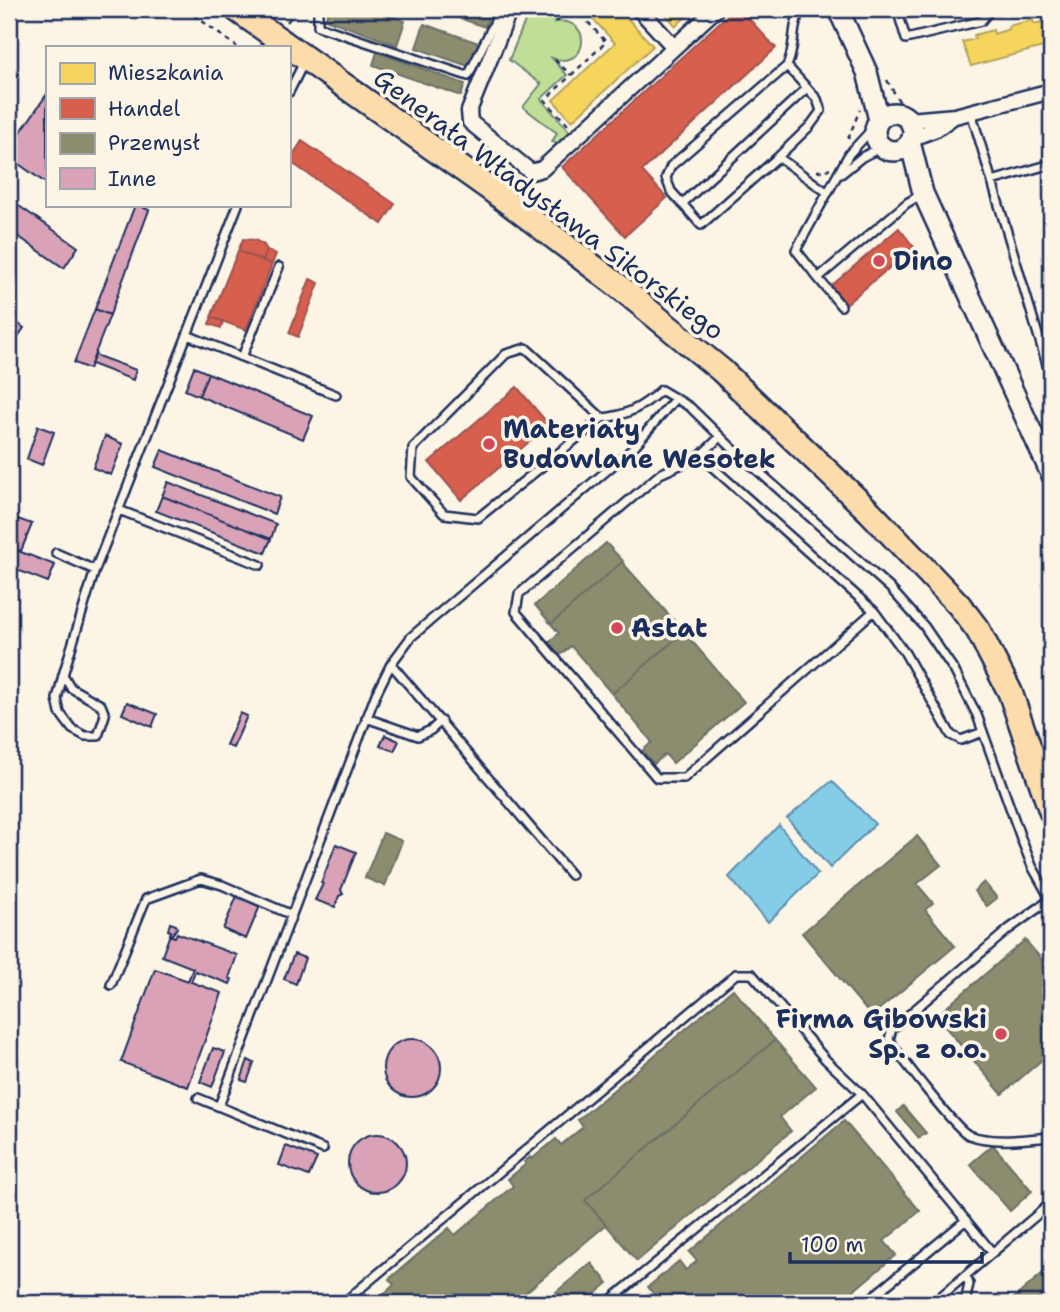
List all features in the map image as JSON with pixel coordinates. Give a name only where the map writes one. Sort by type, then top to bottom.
[{"type":"main road","name":"Generała Władysława Sikorskiego","points":[[236,9],[289,46]]},
{"type":"main road","name":"Generała Władysława Sikorskiego","points":[[290,47],[489,188],[616,284],[721,370],[870,512],[958,605],[978,630],[1010,692],[1050,806]]},
{"type":"street","points":[[510,9],[468,111],[470,122],[531,172],[542,169],[716,9]]},
{"type":"street","points":[[639,9],[674,47]]},
{"type":"street","points":[[838,9],[867,72],[907,128],[923,194],[1051,474]]},
{"type":"street","points":[[867,72],[877,123],[876,138],[923,194]]},
{"type":"street","points":[[877,123],[888,113],[907,128],[936,129],[955,116],[1051,91]]},
{"type":"street","points":[[886,149],[899,150],[907,128]]},
{"type":"lane","points":[[318,9],[318,26],[468,76],[501,9]]},
{"type":"lane","points":[[787,66],[819,104],[820,114],[778,157],[701,225],[671,191],[666,178],[671,166],[787,66],[792,57],[796,19],[801,9]]},
{"type":"lane","points":[[897,9],[906,39],[981,21],[991,9]]},
{"type":"lane","points":[[290,90],[306,58]]},
{"type":"lane","points":[[682,204],[807,88]]},
{"type":"lane","points":[[971,111],[1051,378]]},
{"type":"lane","points":[[841,306],[796,250],[849,154],[877,123]]},
{"type":"lane","points":[[837,177],[862,157],[886,149]]},
{"type":"lane","points":[[778,157],[828,193]]},
{"type":"lane","points":[[992,181],[1051,164]]},
{"type":"lane","points":[[818,278],[907,203],[923,194]]},
{"type":"lane","points":[[63,676],[71,688],[101,705],[105,715],[98,736],[85,736],[72,729],[60,713],[57,699],[63,676],[95,569],[238,206]]},
{"type":"lane","points":[[242,357],[279,267]]},
{"type":"lane","points":[[187,335],[336,395]]},
{"type":"lane","points":[[602,418],[526,348],[506,354],[413,448],[411,477],[444,514],[478,518],[602,418],[623,416],[648,402],[661,390],[690,407],[720,437],[869,568],[909,608],[940,647],[954,670],[984,732],[1032,866],[1051,900],[1009,929],[892,1029],[889,1039],[900,1058],[967,1135],[992,1139],[1051,1137]]},
{"type":"lane","points":[[219,1106],[366,718],[391,664],[411,637],[631,450],[674,400]]},
{"type":"lane","points":[[720,437],[700,456],[660,474],[519,594],[516,612],[657,778],[684,778],[874,611]]},
{"type":"lane","points":[[700,456],[874,611],[905,653],[951,735],[961,740],[984,732]]},
{"type":"lane","points":[[119,510],[260,565]]},
{"type":"lane","points":[[56,553],[95,569]]},
{"type":"lane","points":[[391,664],[571,874]]},
{"type":"lane","points":[[366,718],[418,736],[431,730],[441,720]]},
{"type":"lane","points":[[111,985],[146,899],[201,879],[222,885],[292,915]]},
{"type":"lane","points":[[343,1303],[736,974],[752,974],[826,1060],[862,1094],[992,1252]]},
{"type":"lane","points":[[607,1303],[862,1094]]},
{"type":"lane","points":[[198,1098],[323,1149]]},
{"type":"lane","points":[[933,1303],[1051,1203]]},
{"type":"lane","points":[[866,1303],[966,1220]]},
{"type":"lane","points":[[965,1303],[969,1284],[966,1275]]},
{"type":"path","points":[[186,9],[236,46]]},
{"type":"path","points":[[556,22],[574,9],[606,42],[545,100],[578,136]]},
{"type":"path","points":[[555,60],[571,75]]},
{"type":"path","points":[[845,146],[863,102]]},
{"type":"path","points":[[808,179],[815,171],[830,168]]},
{"type":"green space","points":[[530,9],[569,9],[555,22],[568,22],[581,34],[582,43],[574,57],[564,60],[552,58],[567,75],[541,99],[572,134],[559,144],[552,142],[557,133],[523,107],[541,84],[509,60]]},
{"type":"water","points":[[832,781],[875,824],[830,868],[787,818]]},
{"type":"water","points":[[779,825],[818,874],[768,922],[729,877]]},
{"type":"building: Mieszkania","points":[[584,9],[619,9],[653,46],[572,121],[553,100],[615,43]]},
{"type":"building: Mieszkania","points":[[661,9],[694,9],[676,26]]},
{"type":"building: Mieszkania","points":[[915,9],[953,9],[918,18]]},
{"type":"building: Mieszkania","points":[[1033,20],[1034,24],[1046,21],[1051,45],[971,66],[962,42],[975,39],[974,35],[993,30],[994,34],[1009,29],[1008,26]]},
{"type":"building: Handel","points":[[734,9],[740,9],[776,48],[642,171],[667,198],[625,236],[562,167]]},
{"type":"building: Handel","points":[[302,141],[395,204],[382,224],[290,159]]},
{"type":"building: Handel","name":"Dino","points":[[899,228],[914,247],[846,304],[831,286]]},
{"type":"building: Handel","points":[[243,239],[255,240],[264,245],[267,250],[263,261],[238,251]]},
{"type":"building: Handel","points":[[267,250],[276,254],[272,264],[263,261]]},
{"type":"building: Handel","points":[[238,251],[272,264],[246,330],[211,317]]},
{"type":"building: Handel","points":[[310,279],[319,283],[298,337],[289,333]]},
{"type":"building: Handel","points":[[212,317],[223,321],[221,328],[209,324]]},
{"type":"building: Handel","name":"Materiały Budowlane Wesołek","points":[[517,387],[549,425],[461,500],[429,462]]},
{"type":"building: Przemysł","points":[[329,9],[372,9],[405,21],[397,45],[325,19]]},
{"type":"building: Przemysł","points":[[433,9],[491,9],[485,27]]},
{"type":"building: Przemysł","points":[[424,24],[479,43],[471,67],[416,48]]},
{"type":"building: Przemysł","points":[[377,52],[465,84],[461,96],[373,65]]},
{"type":"building: Przemysł","points":[[606,543],[623,561],[551,624],[535,605]]},
{"type":"building: Przemysł","name":"Astat","points":[[622,562],[684,632],[612,694],[571,646],[559,656],[548,643],[559,633],[551,624]]},
{"type":"building: Przemysł","points":[[684,632],[744,702],[673,763],[665,754],[654,764],[642,751],[652,742],[612,694]]},
{"type":"building: Przemysł","points":[[383,833],[402,841],[385,886],[365,878]]},
{"type":"building: Przemysł","points":[[917,836],[941,865],[917,884],[933,903],[925,910],[955,946],[871,1016],[802,933]]},
{"type":"building: Przemysł","points":[[984,882],[997,898],[987,906],[974,891]]},
{"type":"building: Przemysł","name":"Firma Gibowski Sp. z o.o.","points":[[1025,940],[1051,970],[1051,1052],[1002,1094],[936,1016]]},
{"type":"building: Przemysł","points":[[733,989],[775,1040],[585,1200],[606,1225],[513,1303],[373,1303],[394,1285],[389,1279],[449,1228],[455,1235],[513,1186],[508,1179],[526,1164],[524,1162],[530,1157],[532,1159],[556,1139],[561,1145],[583,1127],[578,1120]]},
{"type":"building: Przemysł","points":[[775,1040],[816,1087],[780,1117],[791,1131],[637,1261],[585,1200]]},
{"type":"building: Przemysł","points":[[903,1106],[926,1133],[919,1138],[897,1112]]},
{"type":"building: Przemysł","points":[[844,1121],[920,1211],[884,1241],[896,1255],[839,1303],[646,1303],[655,1296],[648,1287],[679,1261],[686,1270],[697,1261],[689,1252]]},
{"type":"building: Przemysł","points":[[993,1145],[1032,1191],[1010,1211],[970,1164]]},
{"type":"building: Przemysł","points":[[591,1263],[608,1283],[584,1303],[566,1303],[556,1292]]},
{"type":"building: Przemysł","points":[[1051,1266],[1051,1303],[1014,1303],[1012,1300]]},
{"type":"building: Inne","points":[[46,95],[46,183],[9,157],[9,149]]},
{"type":"building: Inne","points":[[9,199],[78,247],[64,268],[9,230]]},
{"type":"building: Inne","points":[[135,206],[145,206],[144,208],[149,210],[110,315],[95,309]]},
{"type":"building: Inne","points":[[95,309],[110,315],[89,369],[74,363]]},
{"type":"building: Inne","points":[[11,318],[24,328],[17,338],[13,335],[9,342]]},
{"type":"building: Inne","points":[[95,355],[136,370],[133,380],[91,364]]},
{"type":"building: Inne","points":[[194,367],[208,373],[199,396],[185,390]]},
{"type":"building: Inne","points":[[208,373],[313,416],[303,439],[199,396]]},
{"type":"building: Inne","points":[[38,426],[54,432],[42,465],[27,459]]},
{"type":"building: Inne","points":[[105,436],[123,444],[111,475],[93,468]]},
{"type":"building: Inne","points":[[162,450],[280,497],[274,514],[155,467]]},
{"type":"building: Inne","points":[[168,482],[276,524],[271,539],[162,496]]},
{"type":"building: Inne","points":[[162,496],[271,539],[265,553],[156,511]]},
{"type":"building: Inne","points":[[12,517],[32,524],[21,551],[13,549],[9,561],[9,527]]},
{"type":"building: Inne","points":[[13,549],[55,565],[48,582],[9,567]]},
{"type":"building: Inne","points":[[127,702],[157,714],[152,727],[122,714]]},
{"type":"building: Inne","points":[[240,713],[247,716],[233,748],[226,745]]},
{"type":"building: Inne","points":[[385,735],[399,741],[394,751],[380,746]]},
{"type":"building: Inne","points":[[336,844],[356,852],[341,890],[343,894],[339,896],[335,907],[315,900]]},
{"type":"building: Inne","points":[[237,896],[260,906],[246,939],[223,929]]},
{"type":"building: Inne","points":[[170,923],[177,928],[171,936],[175,937],[177,933],[237,955],[229,978],[232,979],[230,984],[195,971],[191,982],[188,981],[193,968],[162,956],[171,931],[168,930]]},
{"type":"building: Inne","points":[[294,954],[305,958],[296,984],[284,979]]},
{"type":"building: Inne","points":[[155,969],[222,993],[188,1087],[121,1062]]},
{"type":"building: Inne","points":[[412,1039],[428,1044],[436,1052],[441,1068],[436,1084],[428,1092],[412,1097],[396,1092],[388,1084],[383,1068],[388,1052],[396,1044]]},
{"type":"building: Inne","points":[[213,1048],[225,1052],[212,1087],[200,1082]]},
{"type":"building: Inne","points":[[248,1060],[254,1063],[247,1082],[241,1080]]},
{"type":"building: Inne","points":[[377,1134],[393,1139],[401,1147],[406,1163],[401,1179],[393,1187],[377,1192],[361,1187],[353,1179],[348,1163],[353,1147],[361,1139]]},
{"type":"building: Inne","points":[[286,1146],[317,1158],[309,1176],[279,1165]]},
{"type":"place","name":"Dino","points":[[879,261]]},
{"type":"place","name":"Materiały Budowlane Wesołek","points":[[489,444]]},
{"type":"place","name":"Astat","points":[[617,628]]},
{"type":"place","name":"Firma Gibowski Sp. z o.o.","points":[[1001,1034]]}]
